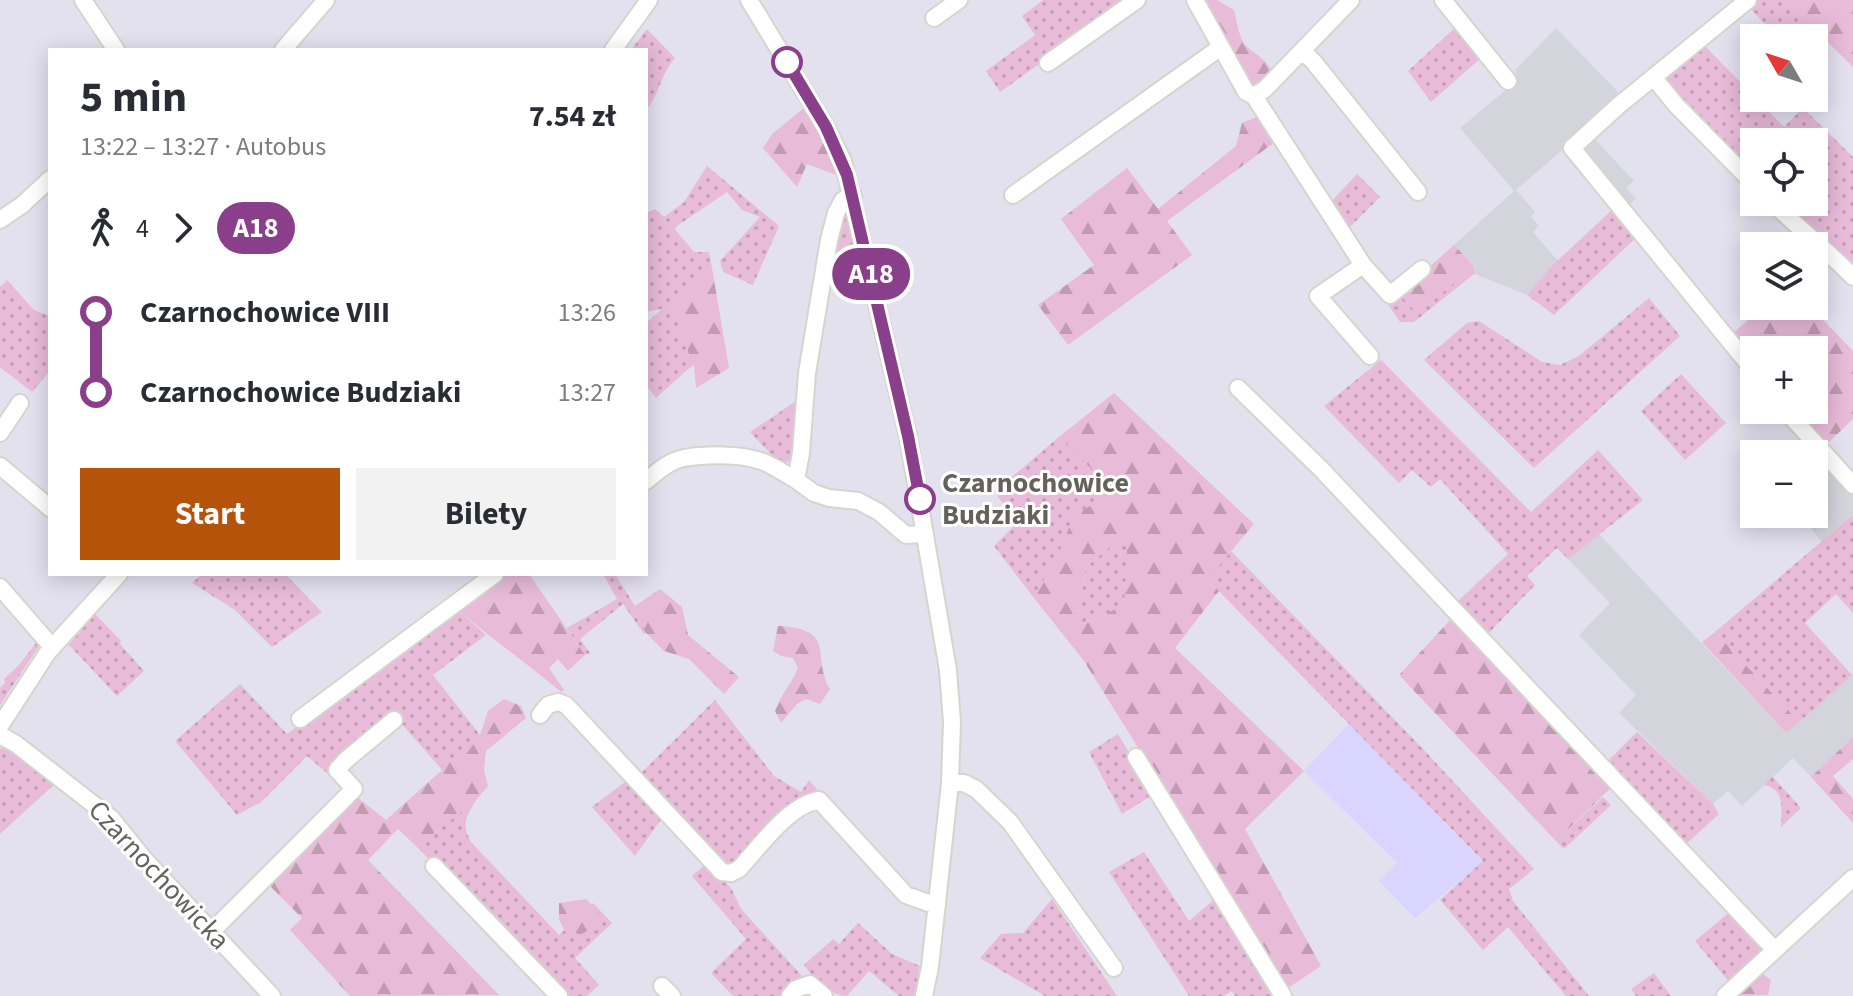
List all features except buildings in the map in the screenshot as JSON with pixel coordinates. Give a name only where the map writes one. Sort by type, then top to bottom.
[{"type":"street","points":[[83,0],[115,48]]},
{"type":"street","points":[[285,48],[326,0]]},
{"type":"street","points":[[614,48],[649,0]]},
{"type":"street","points":[[749,0],[826,127],[843,161],[908,436],[948,670],[952,722],[950,783],[924,996]]},
{"type":"street","points":[[934,18],[959,0]]},
{"type":"street","points":[[1048,63],[1137,0]]},
{"type":"street","points":[[1195,0],[1246,92],[1254,96],[1363,265],[1390,295],[1422,269]]},
{"type":"street","points":[[1254,96],[1265,89],[1351,0]]},
{"type":"street","points":[[1443,0],[1508,81]]},
{"type":"street","points":[[1740,354],[1572,148],[1618,106],[1748,0]]},
{"type":"street","points":[[1013,195],[1221,47]]},
{"type":"street","points":[[1302,51],[1418,192]]},
{"type":"street","points":[[1654,78],[1676,105],[1740,170]]},
{"type":"street","points":[[0,220],[48,181]]},
{"type":"street","points":[[796,480],[807,373],[829,240],[843,200],[853,196]]},
{"type":"street","points":[[1786,216],[1853,277]]},
{"type":"street","points":[[1363,265],[1318,296],[1370,356]]},
{"type":"street","points":[[1238,388],[1321,469],[1775,950]]},
{"type":"street","points":[[0,433],[20,403]]},
{"type":"street","points":[[1798,424],[1853,485]]},
{"type":"street","points":[[648,479],[665,466],[683,458],[738,457],[761,461],[814,493],[858,501],[879,512],[906,535],[925,534]]},
{"type":"street","points":[[0,466],[48,506]]},
{"type":"street","points":[[0,726],[52,647],[117,576]]},
{"type":"street","points":[[300,719],[492,576]]},
{"type":"street","points":[[0,587],[52,647]]},
{"type":"street","points":[[540,715],[548,705],[558,702],[566,705],[722,872],[731,873],[739,869],[793,811],[807,802],[819,800],[906,895],[937,906]]},
{"type":"street","points":[[212,931],[354,789],[337,770],[394,720]]},
{"type":"street","name":"Czarnochowicka","points":[[0,735],[111,818],[144,859],[272,996]]},
{"type":"street","points":[[1136,757],[1283,996]]},
{"type":"street","points":[[950,783],[964,783],[976,789],[1010,822],[1114,968]]},
{"type":"street","points":[[434,866],[559,996]]},
{"type":"street","points":[[1725,996],[1851,884]]},
{"type":"street","points":[[790,996],[796,989],[810,984],[824,996]]},
{"type":"shaded area","points":[[1556,28],[1619,93],[1560,152],[1516,190],[1535,212],[1531,217],[1539,226],[1533,232],[1558,261],[1527,295],[1474,274],[1474,265],[1454,245],[1514,191],[1460,128],[1518,80],[1515,70]]},
{"type":"shaded area","points":[[1592,136],[1634,181],[1626,188],[1636,199],[1627,207],[1579,147]]},
{"type":"shaded area","points":[[1828,467],[1853,493],[1853,515],[1822,542],[1810,528],[1828,528]]},
{"type":"shaded area","points":[[1599,534],[1786,733],[1853,673],[1853,737],[1811,777],[1793,758],[1742,806],[1728,791],[1713,804],[1619,713],[1636,695],[1579,635],[1610,603],[1568,559]]},
{"type":"shaded area","points":[[1349,724],[1483,862],[1415,918],[1379,881],[1397,863],[1304,771]]},
{"type":"green space","points":[[1043,0],[1129,0],[1000,92],[986,71],[1035,35],[1022,16]]},
{"type":"green space","points":[[1197,0],[1217,0],[1234,10],[1244,43],[1272,71],[1257,87],[1248,86]]},
{"type":"green space","points":[[1756,0],[1785,0],[1810,24],[1765,24],[1748,6]]},
{"type":"green space","points":[[1785,0],[1853,0],[1853,67],[1828,42],[1828,24],[1809,24]]},
{"type":"green space","points":[[1457,26],[1482,57],[1431,102],[1408,71]]},
{"type":"green space","points":[[647,29],[675,58],[648,107],[648,48],[633,48]]},
{"type":"green space","points":[[1703,44],[1740,82],[1740,112],[1769,112],[1784,127],[1799,112],[1807,112],[1823,128],[1740,128],[1740,162],[1665,84],[1668,72]]},
{"type":"green space","points":[[805,107],[815,119],[839,176],[807,164],[797,187],[763,148],[772,134]]},
{"type":"green space","points":[[1259,116],[1275,142],[1167,221],[1192,255],[1068,345],[1038,305],[1094,265],[1061,219],[1127,168],[1158,209],[1236,146],[1242,123]]},
{"type":"green space","points":[[1828,133],[1853,157],[1853,269],[1828,246],[1828,232],[1812,232],[1794,216],[1828,216]]},
{"type":"green space","points":[[707,166],[779,226],[753,285],[723,272],[720,261],[760,217],[742,210],[727,192],[674,228],[694,252],[709,252],[712,268],[673,301],[689,356],[686,371],[656,398],[648,388],[648,321],[662,309],[648,312],[648,212],[655,209],[664,217],[684,202]]},
{"type":"green space","points":[[1357,174],[1380,197],[1347,230],[1329,204]]},
{"type":"green space","points":[[1616,206],[1639,235],[1554,315],[1527,295],[1554,264]]},
{"type":"green space","points":[[849,209],[859,265],[829,272],[843,210]]},
{"type":"green space","points":[[1454,245],[1474,266],[1418,314],[1399,294]]},
{"type":"green space","points":[[1474,266],[1474,274],[1414,322],[1400,322],[1385,300],[1399,294],[1418,313]]},
{"type":"green space","points":[[712,268],[729,368],[696,388],[694,365],[686,371],[689,355],[672,301]]},
{"type":"green space","points":[[7,280],[34,310],[48,315],[48,373],[32,392],[0,367],[0,287]]},
{"type":"green space","points":[[1649,298],[1680,336],[1534,468],[1424,360],[1467,323],[1479,321],[1542,362],[1560,365],[1579,356]]},
{"type":"green space","points":[[1748,320],[1823,320],[1853,351],[1853,419],[1828,443],[1828,440],[1820,440],[1805,424],[1828,424],[1828,336],[1740,336],[1740,342],[1733,333]]},
{"type":"green space","points":[[1381,360],[1531,512],[1598,450],[1643,500],[1568,559],[1557,548],[1527,576],[1535,585],[1486,636],[1456,603],[1508,554],[1440,479],[1431,487],[1412,470],[1399,483],[1324,406]]},
{"type":"green space","points":[[1681,374],[1726,423],[1685,460],[1641,411]]},
{"type":"green space","points":[[1114,393],[1254,524],[1208,579],[1219,591],[1175,648],[1304,771],[1245,829],[1321,966],[1288,988],[1084,661],[1034,598],[1061,548],[1074,514],[1116,493],[1059,437]],"holes":[[[1128,532],[1124,604],[1098,619],[1076,625],[1086,567]]]},
{"type":"green space","points":[[799,399],[797,454],[788,462],[779,463],[750,432]]},
{"type":"green space","points":[[1059,437],[1117,493],[1074,514],[1061,548],[1034,598],[994,546],[1018,522],[994,492]]},
{"type":"green space","points":[[1853,515],[1853,613],[1836,594],[1805,623],[1852,675],[1799,722],[1715,632]]},
{"type":"green space","points":[[1129,531],[1125,604],[1098,619],[1076,625],[1086,567]]},
{"type":"green space","points":[[1231,551],[1424,750],[1534,869],[1509,889],[1513,901],[1589,996],[1566,996],[1508,927],[1483,950],[1440,900],[1483,861],[1207,579]]},
{"type":"green space","points":[[200,576],[287,576],[322,612],[272,647],[235,610],[192,583]]},
{"type":"green space","points":[[498,576],[530,576],[585,655],[568,671],[558,659],[549,668],[564,690],[561,692],[456,608]]},
{"type":"green space","points":[[604,576],[616,576],[635,606],[632,608],[646,633],[623,604],[580,639],[590,653],[585,655],[567,628],[617,599]]},
{"type":"green space","points":[[660,589],[682,607],[688,635],[739,677],[724,694],[689,659],[664,651],[646,633],[632,608]]},
{"type":"green space","points":[[456,608],[486,635],[433,675],[480,735],[467,753],[437,764],[392,713],[328,774],[307,756],[261,802],[237,815],[175,741],[240,684],[287,734]]},
{"type":"green space","points":[[95,614],[144,671],[117,696],[69,645]]},
{"type":"green space","points":[[1453,617],[1615,784],[1556,841],[1399,675]]},
{"type":"green space","points":[[778,626],[809,632],[816,639],[830,689],[820,704],[806,699],[797,704],[781,723],[775,711],[798,668],[793,658],[773,651]]},
{"type":"green space","points":[[1715,632],[1799,722],[1786,733],[1702,642]]},
{"type":"green space","points":[[39,639],[41,643],[0,705],[0,688],[5,683],[4,679]]},
{"type":"green space","points":[[504,699],[521,706],[526,718],[486,751],[484,770],[488,786],[476,800],[417,847],[398,829],[368,860],[499,995],[350,996],[290,930],[302,918],[267,883],[357,797],[386,820],[442,770],[437,764],[467,753],[480,735],[488,711]]},
{"type":"green space","points":[[715,700],[774,776],[801,792],[809,780],[821,794],[807,796],[783,811],[733,864],[721,863],[637,777]]},
{"type":"green space","points":[[1637,732],[1713,804],[1719,814],[1685,845],[1607,762]]},
{"type":"green space","points":[[1118,734],[1154,794],[1122,814],[1089,752]]},
{"type":"green space","points":[[1853,737],[1853,759],[1833,776],[1853,799],[1853,823],[1811,777]]},
{"type":"green space","points":[[0,748],[11,748],[57,782],[0,834]]},
{"type":"green space","points":[[1772,776],[1801,808],[1781,827],[1779,796],[1771,787],[1764,785]]},
{"type":"green space","points":[[629,779],[659,811],[660,821],[635,856],[592,807]]},
{"type":"green space","points":[[1603,797],[1611,805],[1564,849],[1556,841]]},
{"type":"green space","points":[[476,800],[466,821],[471,842],[559,935],[593,903],[612,923],[575,958],[599,985],[587,996],[564,996],[417,847]]},
{"type":"green space","points":[[1144,852],[1189,921],[1217,897],[1276,991],[1270,996],[1235,996],[1232,991],[1223,996],[1189,996],[1109,872]]},
{"type":"green space","points":[[707,863],[731,888],[741,909],[803,977],[786,996],[733,996],[711,973],[746,939],[692,876]]},
{"type":"green space","points":[[586,899],[598,911],[599,925],[581,934],[565,932],[559,919],[559,903]]},
{"type":"green space","points":[[1052,899],[1117,996],[1045,996],[980,958],[1001,934],[1023,933]]},
{"type":"green space","points":[[1732,910],[1763,945],[1762,953],[1730,983],[1695,941]]},
{"type":"green space","points":[[858,923],[892,954],[920,966],[914,996],[899,996],[869,971],[847,996],[841,995],[823,985],[804,965],[833,939],[839,944]]},
{"type":"green space","points":[[1760,972],[1771,980],[1768,995],[1734,996]]},
{"type":"green space","points":[[1654,973],[1671,996],[1636,996],[1631,989]]},
{"type":"bus line","name":"A18","points":[[787,62],[826,127],[847,175],[920,499]]},
{"type":"place","name":"Czarnochowice Budziaki","points":[[920,499]]}]
